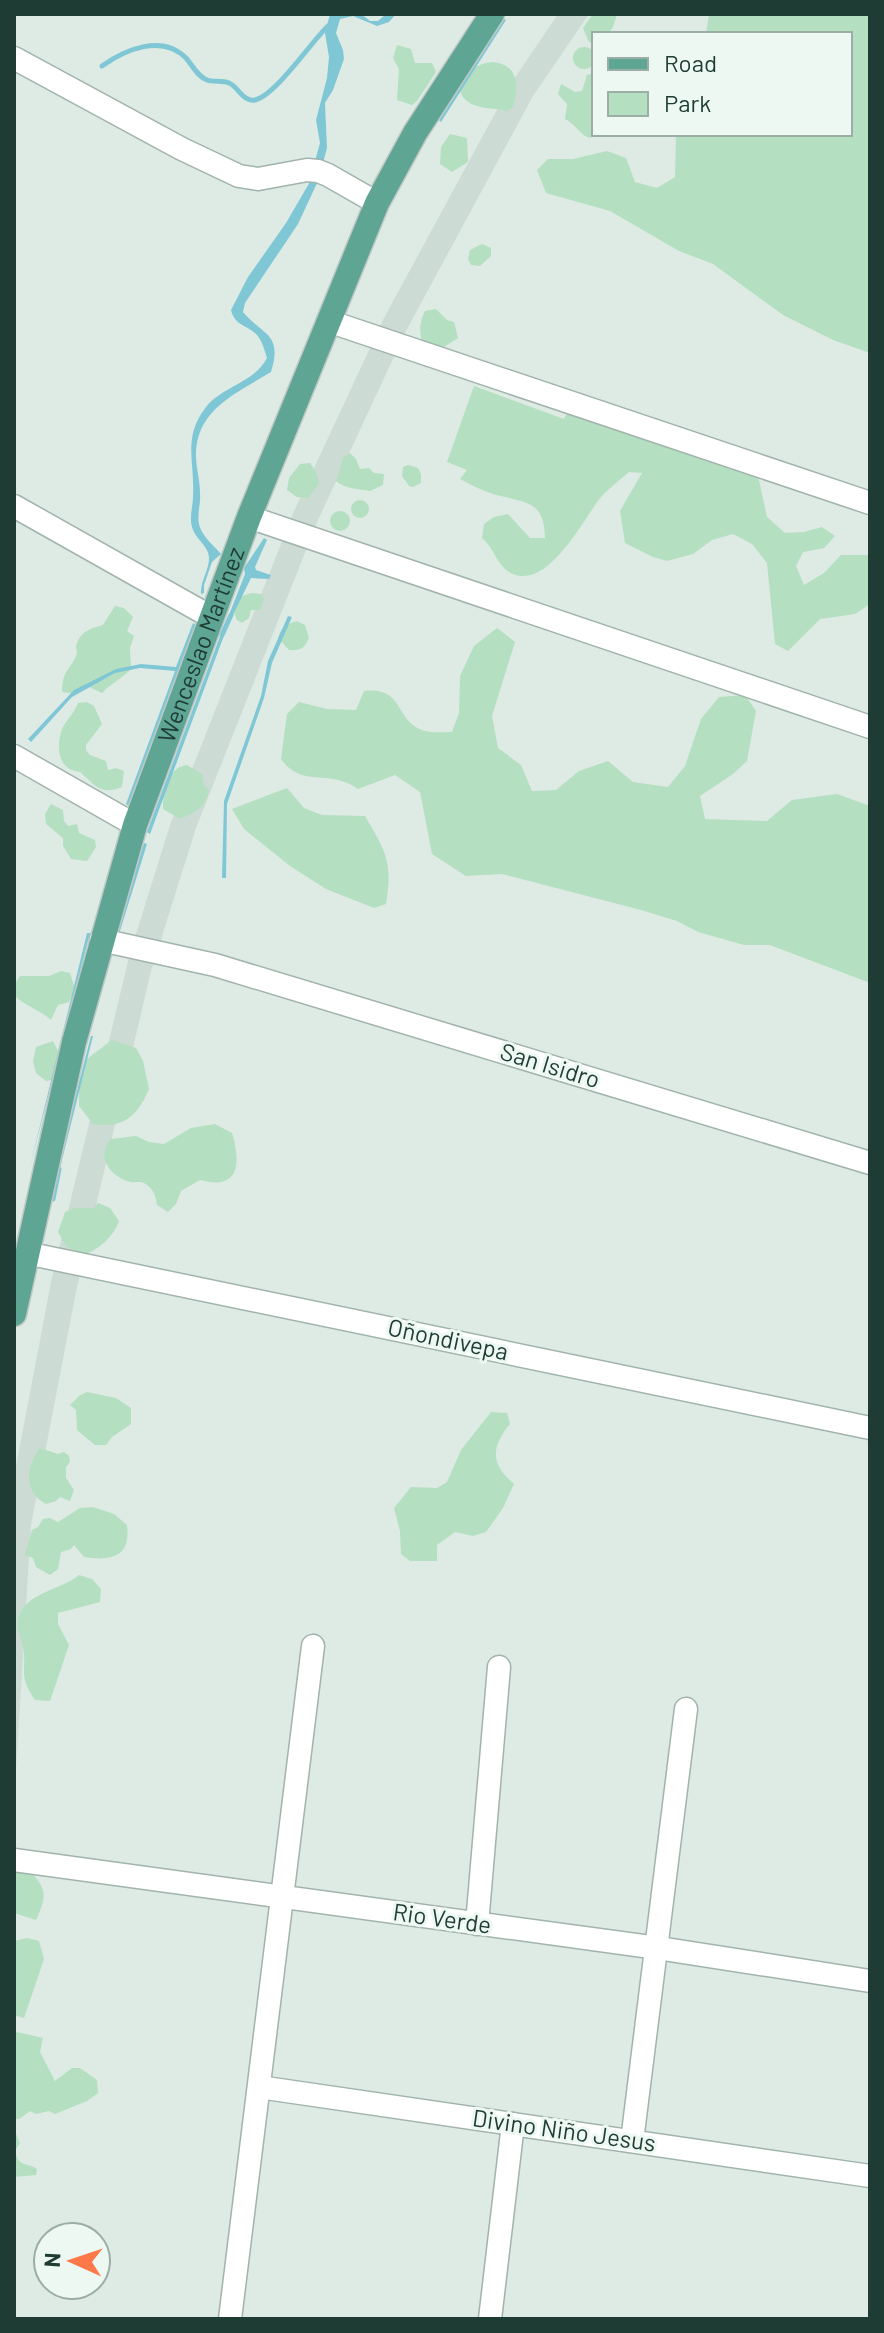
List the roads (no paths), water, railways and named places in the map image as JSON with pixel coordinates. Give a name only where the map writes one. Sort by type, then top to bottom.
[{"type":"main road","name":"Wenceslao Martínez","points":[[14,1314],[71,1056],[101,940],[135,825],[211,617],[377,203],[415,133],[492,14]]},
{"type":"street","points":[[14,58],[182,149],[239,176],[258,179],[307,170],[318,171],[377,203]]},
{"type":"street","points":[[328,321],[870,503]]},
{"type":"street","points":[[14,506],[211,617]]},
{"type":"street","points":[[249,517],[870,727]]},
{"type":"street","points":[[14,756],[135,825]]},
{"type":"street","name":"San Isidro","points":[[101,940],[146,948],[230,970],[870,1163]]},
{"type":"street","name":"Oñondivepa","points":[[26,1253],[870,1428]]},
{"type":"street","points":[[230,2319],[313,1646]]},
{"type":"street","points":[[477,1924],[499,1667]]},
{"type":"street","points":[[632,2141],[686,1709]]},
{"type":"street","name":"Rio Verde","points":[[14,1860],[658,1948],[870,1981]]},
{"type":"street","name":"Divino Niño Jesus","points":[[259,2087],[870,2176]]},
{"type":"street","points":[[490,2319],[513,2124]]},
{"type":"water","points":[[330,14],[361,14],[370,21],[378,21],[386,14],[396,14],[389,22],[377,26],[353,16],[340,19],[336,33],[344,59],[325,103],[327,148],[323,163],[315,161],[320,143],[316,120],[327,78],[329,57],[325,33]]},
{"type":"water","points":[[506,20],[441,122],[439,120]]},
{"type":"water","points":[[311,180],[318,181],[298,224],[245,303],[243,312],[273,342],[271,372],[221,404],[203,426],[198,439],[199,524],[221,554],[212,562],[204,593],[201,594],[209,558],[191,523],[194,429],[213,400],[254,373],[267,358],[257,335],[237,321],[231,310],[248,277],[286,223]]},
{"type":"water","points":[[264,538],[267,540],[255,567],[271,575],[269,579],[251,578],[230,621],[227,620],[245,574],[244,568]]},
{"type":"water","points":[[288,616],[292,617],[272,663],[264,698],[227,804],[226,878],[222,878],[224,801],[261,696],[268,661]]},
{"type":"water","points":[[193,623],[196,625],[129,806],[126,804],[175,671],[140,668],[115,673],[72,697],[31,742],[28,739],[74,690],[116,669],[141,664],[176,667]]},
{"type":"water","points":[[222,631],[225,633],[150,834],[147,832]]},
{"type":"water","points":[[144,843],[147,844],[119,934],[116,933]]},
{"type":"water","points":[[87,933],[90,933],[29,1171]]},
{"type":"water","points":[[91,1036],[58,1176],[55,1176]]},
{"type":"waterway","points":[[102,66],[133,50],[166,47],[186,58],[204,78],[228,83],[245,97],[255,100],[282,79],[328,26]]},
{"type":"waterway","points":[[222,635],[231,615]]},
{"type":"waterway","points":[[53,1199],[59,1169]]}]
